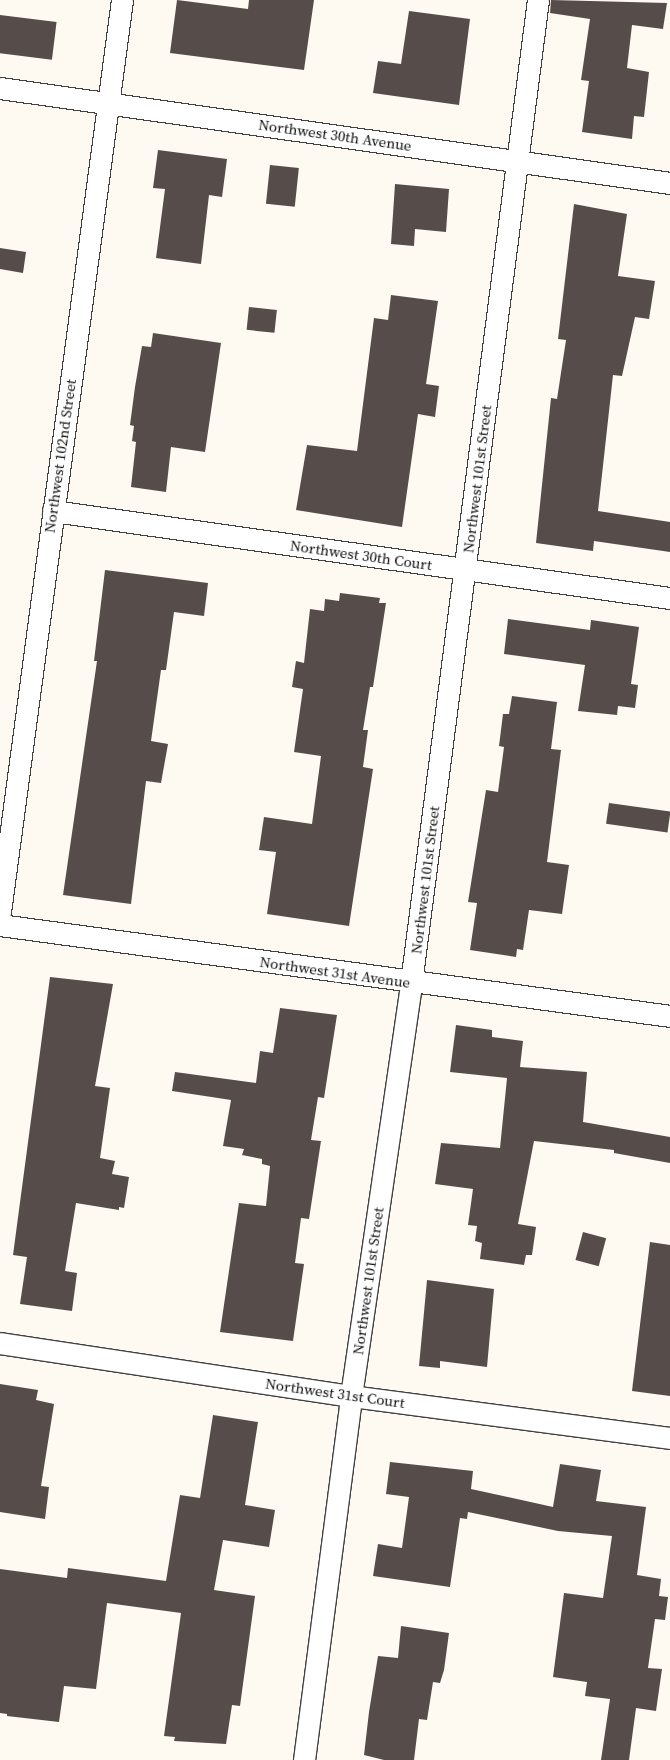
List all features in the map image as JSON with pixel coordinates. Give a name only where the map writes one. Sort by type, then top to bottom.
[{"type":"street","name":"Northwest 102nd Street","points":[[0,912],[52,511],[122,0]]},
{"type":"street","name":"Northwest 101st Street","points":[[304,1760],[351,1396],[411,983],[519,160],[538,0]]},
{"type":"street","name":"Northwest 30th Avenue","points":[[0,88],[519,160],[670,183]]},
{"type":"street","name":"Northwest 30th Court","points":[[52,511],[670,598]]},
{"type":"street","name":"Northwest 31st Avenue","points":[[0,925],[411,983],[670,1016]]},
{"type":"street","name":"Northwest 31st Court","points":[[0,1343],[351,1396],[670,1438]]},
{"type":"building","points":[[177,0],[248,9],[249,0],[314,0],[304,70],[170,53]]},
{"type":"building","points":[[551,0],[667,3],[663,29],[632,25],[627,68],[649,72],[644,117],[634,116],[632,139],[582,132],[589,81],[581,80],[590,19],[550,13]]},
{"type":"building","points":[[409,11],[470,19],[459,105],[373,93],[378,61],[401,64]]},
{"type":"building","points":[[0,15],[57,22],[52,60],[0,53]]},
{"type":"building","points":[[158,150],[227,159],[222,197],[209,195],[201,264],[156,258],[165,189],[153,188]]},
{"type":"building","points":[[270,165],[299,168],[295,207],[266,204]]},
{"type":"building","points":[[395,184],[449,189],[446,232],[415,229],[414,246],[391,244]]},
{"type":"building","points":[[574,204],[627,214],[618,276],[655,281],[649,319],[635,317],[622,376],[613,375],[598,511],[670,522],[670,552],[594,541],[593,551],[536,543],[551,398],[557,399],[566,340],[558,339]]},
{"type":"building","points":[[0,248],[26,252],[23,273],[0,269]]},
{"type":"building","points":[[391,295],[438,301],[426,384],[439,386],[435,417],[418,414],[402,527],[296,510],[307,445],[357,451],[374,318],[388,320]]},
{"type":"building","points":[[249,307],[277,310],[274,333],[247,330]]},
{"type":"building","points":[[153,333],[221,343],[205,452],[171,447],[166,492],[131,487],[136,442],[132,441],[134,426],[130,425],[135,387],[142,346],[151,347]]},
{"type":"building","points":[[105,570],[208,583],[204,616],[174,612],[166,670],[161,670],[151,741],[168,744],[161,783],[146,781],[131,904],[63,895],[97,661],[94,661]]},
{"type":"building","points":[[340,593],[380,598],[379,603],[386,603],[373,687],[370,687],[363,730],[368,730],[363,767],[373,769],[349,926],[267,914],[276,852],[259,850],[264,817],[312,824],[321,756],[294,752],[303,689],[292,687],[296,661],[304,663],[310,609],[324,611],[325,599],[339,601]]},
{"type":"building","points":[[508,619],[590,630],[591,620],[639,627],[631,684],[638,685],[635,708],[618,706],[617,715],[578,711],[585,665],[504,654]]},
{"type":"building","points":[[512,696],[557,702],[551,749],[561,750],[547,862],[569,865],[562,914],[529,910],[523,950],[517,949],[516,957],[470,950],[477,903],[468,902],[486,790],[498,792],[504,747],[499,746],[503,714],[509,714]]},
{"type":"building","points":[[609,803],[670,812],[667,832],[606,824]]},
{"type":"building","points":[[50,977],[113,984],[95,1086],[110,1088],[100,1158],[115,1161],[112,1174],[129,1177],[124,1208],[119,1207],[119,1210],[76,1203],[65,1271],[77,1273],[72,1311],[20,1304],[27,1257],[13,1255]]},
{"type":"building","points":[[280,1008],[337,1015],[324,1098],[318,1097],[311,1140],[321,1141],[309,1219],[301,1218],[295,1263],[304,1264],[293,1341],[220,1332],[239,1203],[266,1206],[270,1166],[262,1164],[262,1159],[242,1155],[244,1149],[223,1146],[231,1100],[172,1091],[175,1072],[256,1083],[260,1051],[273,1053]]},
{"type":"building","points":[[456,1025],[492,1030],[492,1037],[523,1041],[520,1067],[587,1072],[583,1122],[670,1137],[670,1163],[614,1153],[614,1150],[534,1141],[518,1224],[536,1227],[532,1255],[526,1255],[524,1265],[480,1259],[482,1243],[475,1241],[477,1226],[468,1225],[473,1189],[435,1184],[441,1143],[500,1148],[507,1078],[450,1072]]},
{"type":"building","points":[[583,1232],[606,1238],[599,1266],[575,1260]]},
{"type":"building","points":[[650,1242],[670,1245],[670,1396],[632,1391]]},
{"type":"building","points":[[427,1280],[494,1289],[487,1367],[440,1361],[440,1368],[419,1366]]},
{"type":"building","points":[[0,1384],[38,1390],[36,1400],[54,1404],[41,1486],[49,1487],[45,1519],[0,1512]]},
{"type":"building","points":[[213,1415],[258,1422],[245,1505],[275,1510],[269,1547],[223,1540],[214,1590],[255,1596],[240,1706],[232,1705],[226,1744],[174,1741],[175,1737],[164,1736],[181,1613],[107,1603],[96,1689],[64,1686],[59,1722],[7,1716],[7,1714],[0,1713],[0,1569],[67,1578],[68,1568],[166,1581],[180,1495],[200,1498]]},
{"type":"building","points":[[390,1462],[473,1471],[471,1489],[553,1507],[560,1464],[601,1470],[596,1501],[646,1507],[637,1575],[661,1579],[659,1596],[668,1597],[665,1620],[655,1619],[648,1668],[662,1669],[656,1711],[636,1708],[629,1760],[601,1760],[610,1699],[585,1696],[587,1682],[553,1677],[564,1593],[603,1598],[612,1536],[558,1531],[468,1512],[467,1519],[460,1518],[450,1587],[373,1576],[378,1544],[402,1548],[409,1497],[386,1494]]},
{"type":"building","points":[[401,1626],[449,1633],[444,1670],[440,1683],[433,1682],[427,1720],[419,1719],[414,1760],[384,1760],[364,1755],[369,1712],[378,1656],[398,1658]]}]
